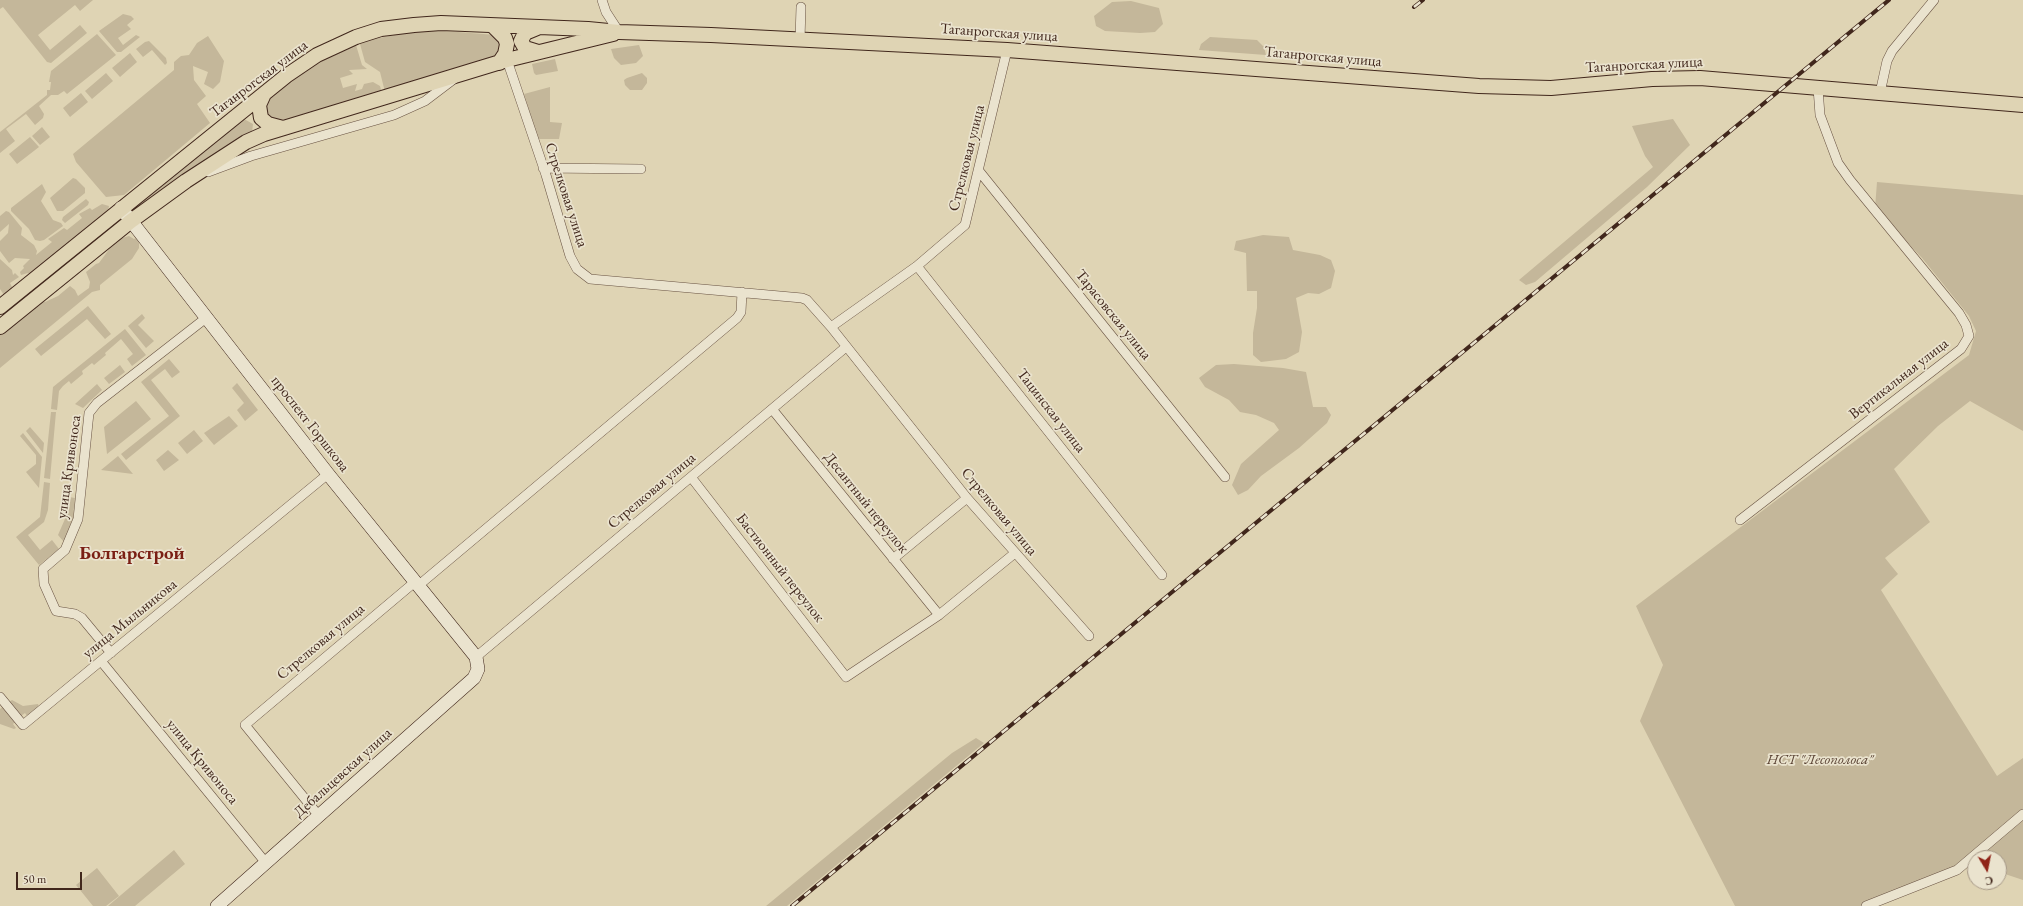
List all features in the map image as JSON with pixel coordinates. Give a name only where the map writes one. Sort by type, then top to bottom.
[{"type":"main road","name":"Таганрогская улица","points":[[0,307],[264,94],[317,55],[356,37],[381,29],[441,23],[1007,50],[1479,86],[1551,88],[1652,79],[1700,78],[1741,80],[2023,105]]},
{"type":"main road","points":[[493,26],[505,38],[507,44],[503,62]]},
{"type":"main road","points":[[537,28],[525,33],[521,41],[525,48],[538,52]]},
{"type":"main road","name":"Таганрогская улица","points":[[0,327],[131,221],[186,180],[246,142],[284,128],[503,62],[538,52],[590,41],[619,32]]},
{"type":"main road","points":[[264,94],[259,105],[261,118],[268,124],[284,128]]},
{"type":"main road","points":[[232,120],[245,117],[253,120],[255,130],[246,142]]},
{"type":"street","points":[[602,0],[606,12],[619,32]]},
{"type":"street","points":[[1880,93],[1887,61],[1892,51],[1934,0]]},
{"type":"street","points":[[800,39],[801,7]]},
{"type":"street","name":"Стрелковая улица","points":[[831,327],[917,266],[966,225],[1007,50]]},
{"type":"street","name":"Стрелковая улица","points":[[503,62],[543,168],[570,256],[577,269],[590,279],[742,292],[802,298],[807,300],[831,327],[967,498],[1089,636]]},
{"type":"street","points":[[186,180],[251,156],[394,115],[426,102],[460,75]]},
{"type":"street","name":"Вертикальная улица","points":[[1740,520],[1961,349],[1969,336],[1966,325],[1959,313],[1850,180],[1838,163],[1820,115],[1818,88]]},
{"type":"street","points":[[543,168],[641,169]]},
{"type":"street","name":"Тарасовская улица","points":[[979,171],[1225,477]]},
{"type":"street","name":"проспект Горшкова","points":[[121,208],[328,474],[418,583],[476,657]]},
{"type":"street","name":"Тацинская улица","points":[[917,266],[1162,574]]},
{"type":"street","name":"Стрелковая улица","points":[[319,816],[245,725],[737,318],[741,312],[742,292]]},
{"type":"street","name":"улица Кривоноса","points":[[111,652],[82,618],[75,614],[56,611],[44,584],[43,569],[65,550],[78,519],[89,413],[97,403],[206,318]]},
{"type":"street","name":"Стрелковая улица","points":[[476,657],[846,347]]},
{"type":"street","name":"Десантный переулок","points":[[772,409],[938,616]]},
{"type":"street","name":"улица Мыльникова","points":[[0,697],[23,725],[328,474]]},
{"type":"street","name":"Бастионный переулок","points":[[691,477],[846,677],[938,616]]},
{"type":"street","points":[[893,559],[967,498]]},
{"type":"street","points":[[938,616],[1015,553]]},
{"type":"street","name":"Дебальцевская улица","points":[[217,906],[474,678],[478,669],[476,657]]},
{"type":"street","name":"улица Кривоноса","points":[[101,661],[266,863]]},
{"type":"street","points":[[1866,906],[1957,870],[2023,814]]},
{"type":"green space","points":[[0,0],[93,0],[80,11],[75,5],[38,35],[50,50],[80,25],[87,33],[51,63],[47,62],[3,7],[0,9]]},
{"type":"green space","points":[[1131,1],[1159,8],[1163,24],[1155,32],[1140,33],[1105,31],[1096,26],[1094,16],[1112,2]]},
{"type":"green space","points":[[123,14],[131,16],[134,19],[127,25],[131,29],[118,38],[123,45],[136,35],[140,37],[121,52],[117,52],[99,31]]},
{"type":"green space","points":[[416,31],[445,31],[496,35],[501,39],[501,56],[385,92],[380,72],[365,62],[360,44],[379,38]]},
{"type":"green space","points":[[97,34],[116,55],[67,94],[64,91],[58,95],[51,95],[39,106],[44,114],[43,118],[35,125],[26,114],[6,129],[15,141],[0,153],[0,132],[47,95],[47,90],[50,90],[51,82],[49,82],[51,71]]},
{"type":"green space","points":[[208,36],[224,61],[220,82],[213,89],[204,84],[208,72],[193,66],[194,80],[206,96],[197,104],[210,123],[124,195],[106,197],[76,162],[73,154],[174,70],[174,62],[181,56],[189,55],[197,43]]},
{"type":"green space","points":[[1210,37],[1257,40],[1264,47],[1266,55],[1199,50],[1201,44]]},
{"type":"green space","points":[[149,41],[166,58],[167,63],[165,65],[152,50],[143,57],[136,49],[145,42]]},
{"type":"green space","points":[[356,45],[362,65],[367,69],[349,70],[353,74],[340,78],[343,88],[357,84],[355,91],[362,89],[364,84],[373,82],[380,86],[382,93],[275,124],[269,122],[263,106],[266,101],[291,81],[322,61]]},
{"type":"green space","points":[[639,45],[643,56],[636,63],[621,65],[614,58],[611,49]]},
{"type":"green space","points":[[130,53],[137,62],[120,77],[112,68]]},
{"type":"green space","points":[[555,59],[558,71],[536,75],[534,73],[532,64]]},
{"type":"green space","points":[[106,73],[113,81],[92,99],[85,91]]},
{"type":"green space","points":[[642,73],[647,78],[647,83],[642,90],[630,90],[625,85],[624,80]]},
{"type":"green space","points":[[550,87],[550,122],[562,123],[559,139],[537,139],[524,94]]},
{"type":"green space","points":[[81,93],[88,102],[70,117],[63,108]]},
{"type":"green space","points":[[244,119],[253,124],[252,132],[134,211],[130,212],[130,207]]},
{"type":"green space","points":[[1673,119],[1690,145],[1647,187],[1535,282],[1526,285],[1519,280],[1653,167],[1645,156],[1632,126]]},
{"type":"green space","points":[[42,127],[50,137],[40,145],[32,136]]},
{"type":"green space","points":[[30,137],[39,147],[17,164],[9,154]]},
{"type":"green space","points":[[73,178],[85,188],[85,193],[63,211],[57,211],[50,198]]},
{"type":"green space","name":"НСТ \"Лесополоса\"","points":[[1877,182],[2023,195],[2023,431],[1970,401],[1938,426],[1894,469],[1930,522],[1885,558],[1898,574],[1881,590],[1997,776],[2023,758],[2023,880],[2007,875],[2007,850],[1967,850],[1967,867],[1873,906],[1735,906],[1640,721],[1663,665],[1636,606],[1969,355],[1976,331],[1969,316],[1922,258],[1875,208]]},
{"type":"green space","points":[[42,184],[46,192],[41,201],[53,220],[61,223],[63,226],[44,240],[40,241],[35,240],[29,229],[11,211],[11,208]]},
{"type":"green space","points":[[86,199],[89,202],[88,205],[65,223],[62,220],[63,217]]},
{"type":"green space","points":[[102,204],[109,206],[108,211],[30,275],[28,273],[21,275],[20,272],[24,268],[23,266],[30,259],[15,258],[9,263],[0,251],[0,241],[8,233],[9,224],[0,232],[0,216],[6,211],[9,212],[22,228],[21,235],[34,245],[37,251],[36,255],[52,242],[48,239],[64,228],[67,230],[82,218],[79,214],[90,208],[92,210]]},
{"type":"green space","points":[[1263,235],[1289,237],[1293,250],[1320,255],[1331,260],[1335,271],[1331,288],[1319,294],[1308,293],[1296,298],[1302,332],[1299,352],[1286,359],[1261,362],[1253,355],[1253,333],[1257,308],[1257,291],[1247,291],[1246,253],[1234,250],[1236,241]]},
{"type":"green space","points":[[129,236],[134,239],[136,238],[139,243],[139,248],[132,259],[100,285],[100,290],[92,292],[0,368],[0,334],[42,300],[45,302],[58,296],[70,286],[75,290],[78,296],[89,288],[90,282],[86,272],[99,263],[110,248],[122,238]]},
{"type":"green space","points":[[0,259],[12,270],[13,275],[15,273],[19,277],[10,283],[13,289],[4,295],[0,289]]},
{"type":"green space","points":[[88,306],[111,334],[105,339],[87,319],[41,356],[35,349]]},
{"type":"green space","points":[[142,314],[145,318],[138,325],[154,341],[146,348],[128,326]]},
{"type":"green space","points":[[125,329],[146,355],[132,366],[127,359],[133,354],[121,339],[94,365],[92,363],[82,371],[83,374],[71,384],[69,381],[63,386],[59,391],[57,410],[51,409],[53,387]]},
{"type":"green space","points":[[169,359],[180,372],[172,378],[165,369],[151,380],[180,416],[126,460],[121,454],[169,416],[141,382]]},
{"type":"green space","points":[[1234,364],[1283,368],[1306,372],[1313,407],[1326,407],[1331,415],[1327,423],[1299,448],[1261,476],[1248,490],[1238,495],[1232,485],[1241,464],[1279,430],[1274,423],[1256,415],[1240,412],[1229,400],[1205,387],[1199,378],[1216,365]]},
{"type":"green space","points":[[120,365],[125,372],[109,384],[104,378]]},
{"type":"green space","points":[[237,383],[258,410],[245,421],[237,410],[244,403],[232,388]]},
{"type":"green space","points":[[97,384],[102,390],[83,408],[75,404]]},
{"type":"green space","points":[[136,401],[151,419],[107,454],[104,427]]},
{"type":"green space","points":[[51,412],[56,412],[50,479],[44,478]]},
{"type":"green space","points":[[229,416],[238,426],[214,445],[204,433]]},
{"type":"green space","points":[[30,427],[44,443],[43,453],[26,431]]},
{"type":"green space","points":[[194,430],[203,441],[187,454],[178,443]]},
{"type":"green space","points":[[23,433],[42,457],[39,488],[26,472],[36,464],[36,455],[20,436]]},
{"type":"green space","points":[[168,450],[179,460],[164,471],[156,460]]},
{"type":"green space","points":[[118,456],[133,474],[101,470]]},
{"type":"green space","points":[[44,482],[50,483],[48,510],[44,522],[28,535],[40,550],[52,540],[59,549],[39,565],[16,537],[40,517]]},
{"type":"green space","points":[[69,497],[75,498],[73,518],[64,542],[58,535],[68,512]]},
{"type":"green space","points":[[12,700],[23,706],[38,704],[39,707],[27,716],[25,713],[21,716],[9,702]]},
{"type":"green space","points":[[4,706],[16,721],[13,724],[16,728],[14,729],[0,724],[0,709]]},
{"type":"green space","points":[[976,738],[984,743],[787,906],[766,906],[952,753]]},
{"type":"green space","points":[[174,850],[185,864],[135,906],[108,906]]},
{"type":"green space","points":[[97,868],[119,896],[106,906],[93,906],[76,885]]},
{"type":"railway","points":[[1414,7],[1423,0]]},
{"type":"railway","points":[[792,906],[1889,0]]},
{"type":"district","name":"Болгарстрой","points":[[132,554]]}]
